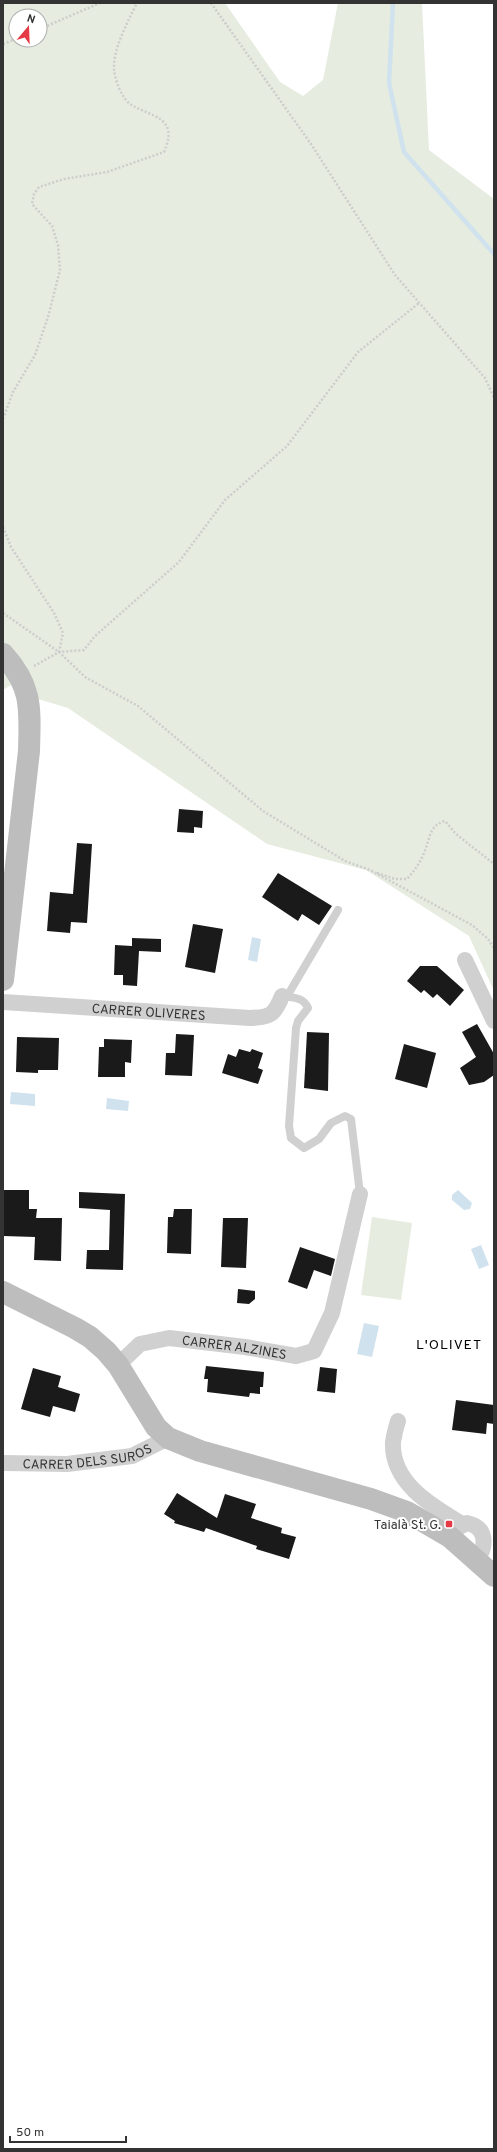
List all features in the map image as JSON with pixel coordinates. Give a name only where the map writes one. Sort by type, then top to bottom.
[{"type":"street","points":[[3,654],[19,674],[25,686],[28,702],[29,751],[3,980]]},
{"type":"street","points":[[465,960],[494,1021]]},
{"type":"street","name":"CARRER OLIVERES","points":[[3,1002],[250,1018],[271,1015],[276,1010],[282,996]]},
{"type":"street","name":"CARRER ALZINES","points":[[118,1365],[140,1344],[170,1338],[245,1347],[296,1356],[314,1351],[332,1313],[360,1194]]},
{"type":"street","points":[[3,1292],[90,1337],[106,1351],[118,1365],[156,1427],[168,1438],[200,1451],[394,1507],[419,1518],[456,1530],[473,1524],[488,1529],[483,1536],[483,1549],[477,1560]]},
{"type":"street","points":[[398,1421],[393,1442],[396,1459],[402,1476],[416,1494],[456,1530],[477,1560],[494,1576]]},
{"type":"street","name":"CARRER DELS SUROS","points":[[3,1463],[67,1464],[132,1456],[168,1438]]},
{"type":"lane","points":[[282,996],[289,993],[338,910]]},
{"type":"lane","points":[[282,996],[301,999],[305,1002],[308,1008],[298,1021],[296,1028],[290,1126],[291,1138],[304,1148],[319,1139],[331,1124],[345,1116],[351,1119],[360,1194]]},
{"type":"path","points":[[48,26],[100,3]]},
{"type":"path","points":[[3,419],[13,392],[35,355],[48,317],[60,270],[58,245],[52,226],[32,204],[34,194],[40,187],[64,179],[107,172],[164,152],[169,142],[167,129],[161,119],[129,103],[122,95],[116,79],[114,68],[116,55],[127,24],[137,3]]},
{"type":"path","points":[[211,3],[311,144],[395,275],[485,378],[494,398]]},
{"type":"path","points":[[19,674],[59,652],[84,650],[95,636],[179,562],[225,500],[287,446],[358,352],[419,303]]},
{"type":"path","points":[[3,527],[11,548],[38,587],[54,613],[63,632],[59,652]]},
{"type":"path","points":[[3,613],[59,652],[85,677],[138,706],[263,811],[334,855],[395,879],[407,879],[416,870],[424,853],[431,830],[438,823],[445,821],[456,834],[494,864]]},
{"type":"path","points":[[370,870],[472,925],[488,939],[494,948]]},
{"type":"shaded area","points":[[3,3],[225,3],[280,82],[303,96],[323,80],[338,3],[422,3],[429,150],[494,199],[494,991],[469,936],[366,870],[267,844],[68,708],[38,699],[22,678],[3,690]]},
{"type":"shaded area","points":[[372,1217],[412,1223],[401,1300],[361,1295]]},
{"type":"water","points":[[252,937],[261,939],[257,962],[248,960]]},
{"type":"water","points":[[11,1092],[35,1094],[35,1106],[10,1104]]},
{"type":"water","points":[[107,1098],[129,1101],[128,1111],[106,1109]]},
{"type":"water","points":[[458,1190],[472,1203],[470,1209],[464,1210],[452,1200],[452,1195]]},
{"type":"water","points":[[481,1245],[489,1265],[479,1269],[471,1249]]},
{"type":"water","points":[[364,1323],[379,1326],[372,1357],[357,1354]]},
{"type":"building","points":[[179,809],[203,811],[202,828],[194,827],[194,833],[177,832]]},
{"type":"building","points":[[77,843],[92,844],[87,923],[71,922],[70,933],[47,931],[50,892],[73,894]]},
{"type":"building","points":[[278,873],[332,906],[319,925],[302,914],[298,921],[262,897]]},
{"type":"building","points":[[193,924],[223,929],[215,973],[185,967]]},
{"type":"building","points":[[132,938],[161,939],[161,952],[139,951],[137,986],[123,985],[123,975],[114,975],[115,945],[132,946]]},
{"type":"building","points":[[420,966],[437,966],[464,990],[450,1006],[437,994],[433,998],[424,990],[421,993],[407,981]]},
{"type":"building","points":[[477,1024],[494,1054],[494,1075],[484,1082],[469,1085],[460,1068],[476,1057],[462,1032]]},
{"type":"building","points":[[307,1032],[329,1033],[328,1091],[304,1088]]},
{"type":"building","points":[[176,1034],[194,1035],[192,1076],[165,1075],[166,1053],[175,1053]]},
{"type":"building","points":[[17,1037],[59,1038],[58,1070],[38,1070],[38,1073],[16,1072]]},
{"type":"building","points":[[104,1039],[132,1040],[131,1063],[125,1062],[125,1077],[98,1077],[99,1047],[104,1047]]},
{"type":"building","points":[[404,1044],[436,1053],[427,1088],[395,1079]]},
{"type":"building","points":[[239,1049],[250,1052],[252,1049],[263,1053],[258,1068],[263,1070],[258,1084],[222,1073],[228,1054],[236,1057]]},
{"type":"building","points":[[3,1190],[29,1190],[29,1209],[37,1209],[36,1218],[62,1218],[61,1261],[34,1260],[35,1237],[3,1236]]},
{"type":"building","points":[[79,1192],[125,1194],[123,1270],[86,1269],[87,1250],[109,1250],[110,1210],[79,1208]]},
{"type":"building","points":[[174,1209],[192,1209],[191,1254],[167,1253],[168,1217],[173,1217]]},
{"type":"building","points":[[223,1218],[248,1218],[246,1268],[221,1267]]},
{"type":"building","points":[[300,1247],[335,1259],[331,1276],[314,1270],[307,1289],[288,1282]]},
{"type":"building","points":[[238,1289],[255,1291],[255,1299],[249,1304],[237,1303]]},
{"type":"building","points":[[206,1366],[264,1372],[263,1387],[260,1387],[260,1394],[250,1393],[249,1397],[207,1392],[208,1379],[204,1379]]},
{"type":"building","points":[[320,1367],[337,1369],[335,1393],[317,1391]]},
{"type":"building","points":[[33,1368],[61,1376],[58,1387],[80,1394],[75,1412],[53,1406],[50,1417],[21,1409]]},
{"type":"building","points":[[456,1400],[494,1405],[494,1424],[487,1423],[486,1434],[452,1430]]},
{"type":"building","points":[[177,1493],[217,1518],[225,1494],[256,1504],[251,1518],[282,1528],[281,1533],[296,1537],[289,1559],[256,1549],[257,1546],[206,1528],[204,1532],[174,1523],[175,1521],[164,1514]]},
{"type":"waterway","points":[[393,3],[389,83],[404,152],[494,254]]},
{"type":"place","name":"Taialà St. G.","points":[[449,1524]]},
{"type":"district","name":"L'OLIVET","points":[[449,1344]]}]
